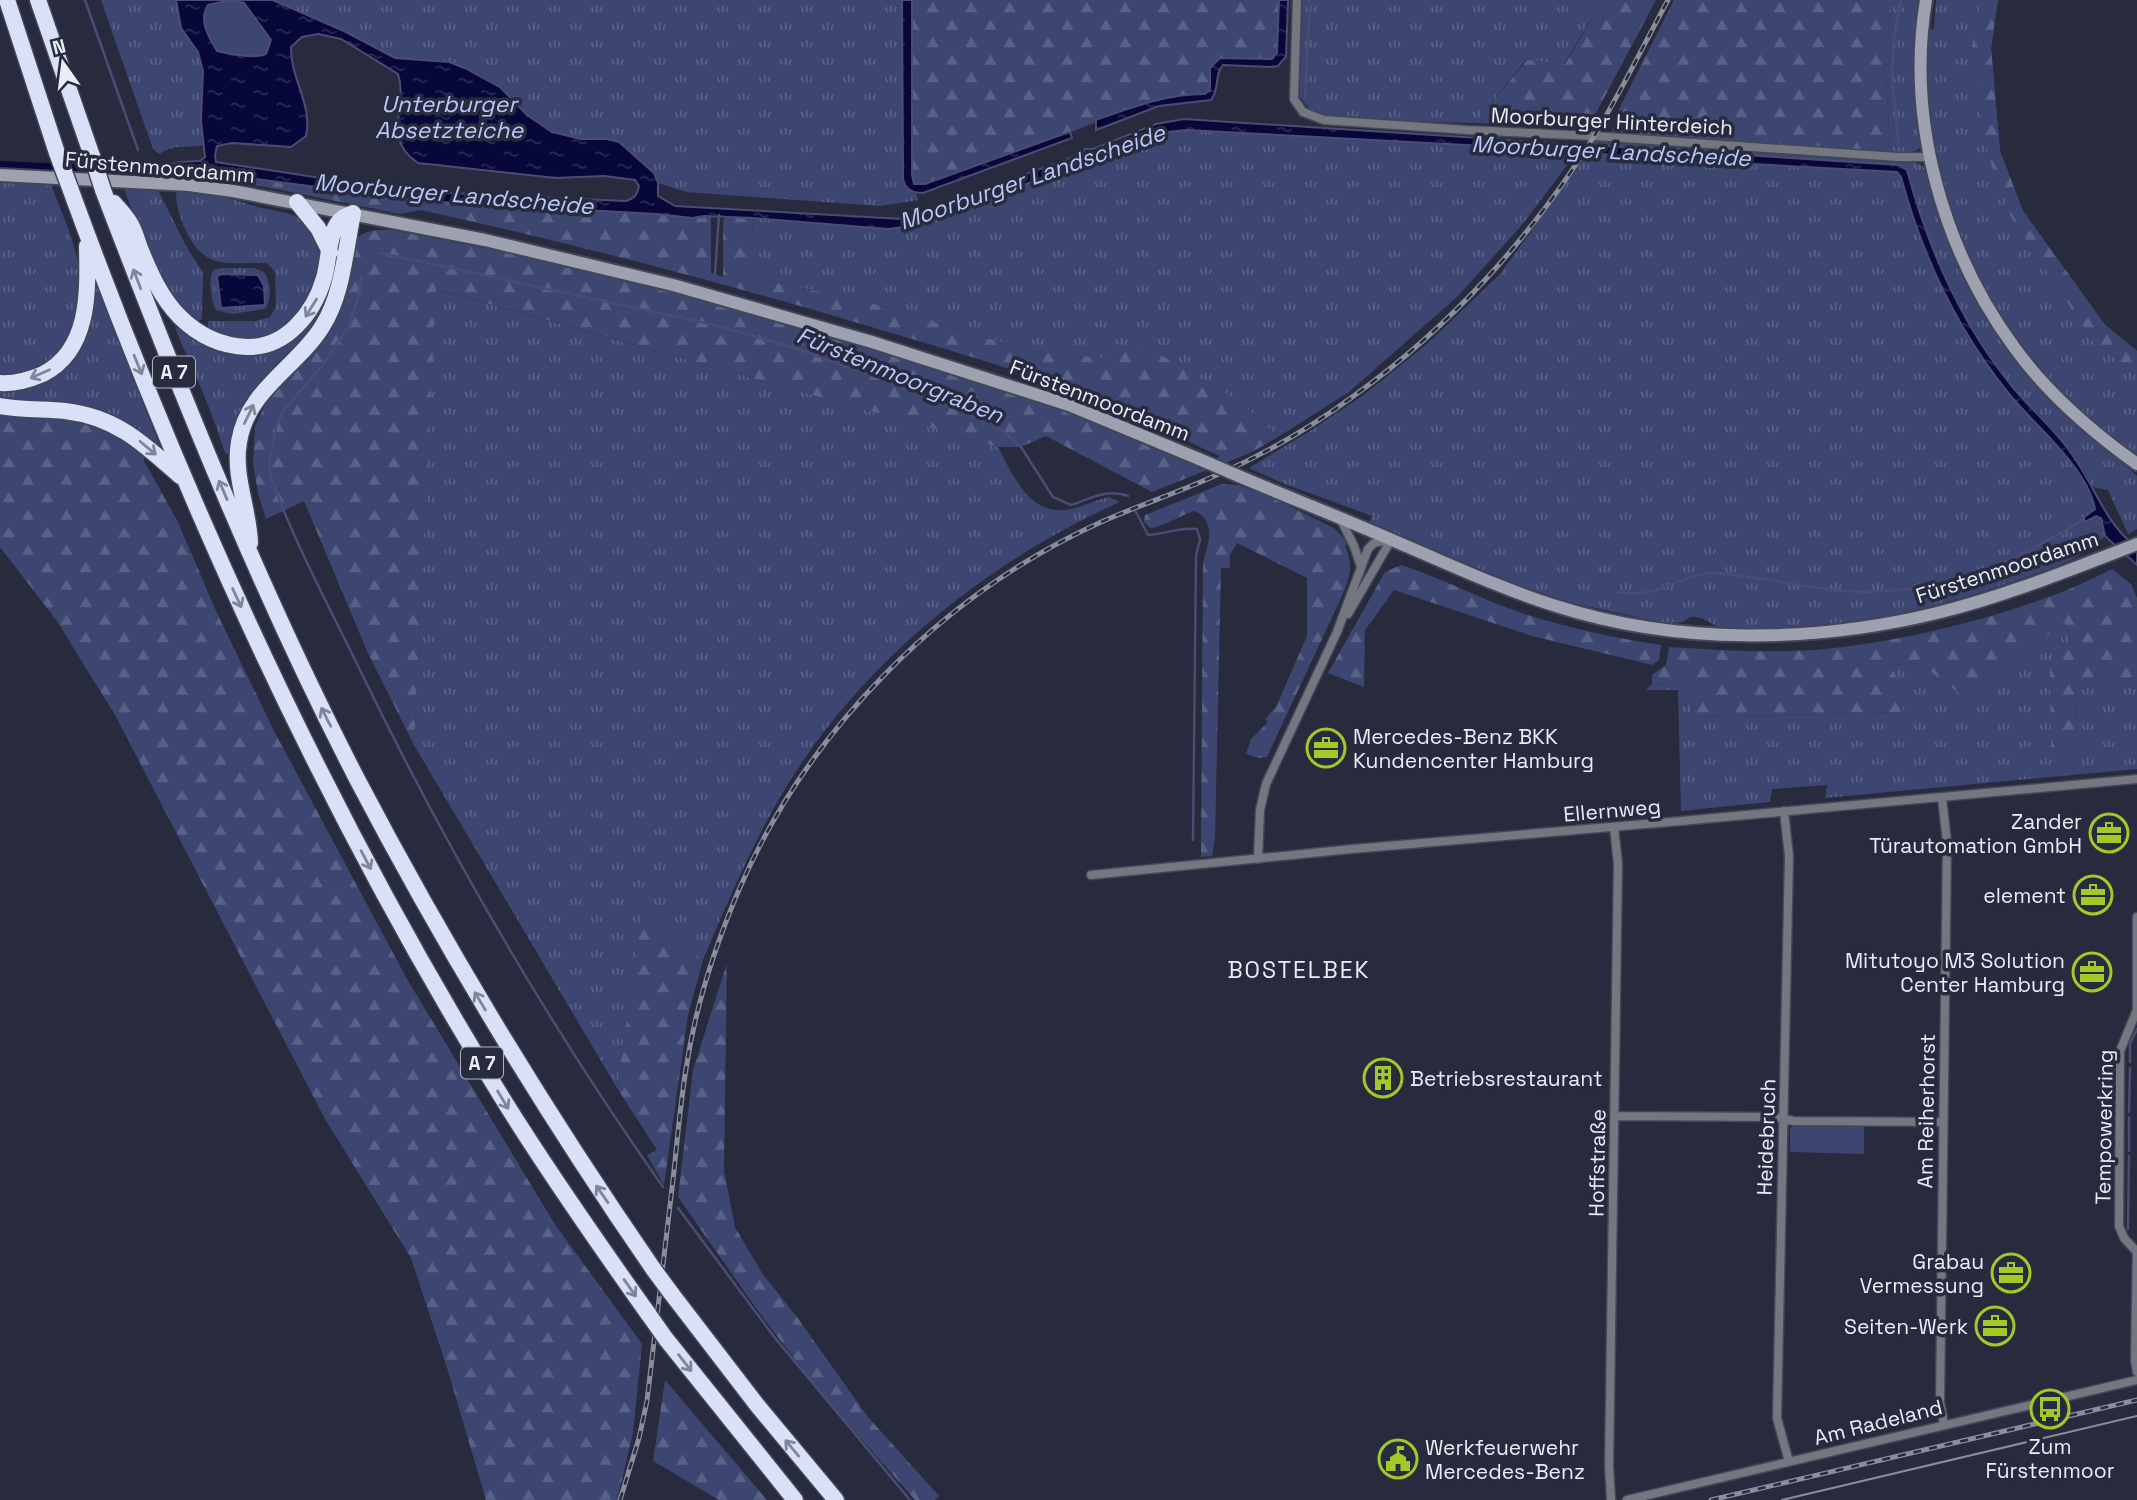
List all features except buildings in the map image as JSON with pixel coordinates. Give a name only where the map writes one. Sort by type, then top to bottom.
[{"type":"highway","name":"A 7","points":[[7,0],[86,233],[184,480],[282,697],[334,800],[412,946],[505,1103],[562,1192],[666,1339],[795,1500]]},
{"type":"highway","name":"A 7","points":[[38,0],[103,190],[161,342],[279,617],[357,778],[440,931],[526,1077],[579,1160],[671,1293],[757,1405],[836,1500]]},
{"type":"highway","points":[[103,190],[131,224],[149,269],[169,305],[202,335],[225,345],[259,346],[276,341],[292,331],[307,316],[325,277],[337,225],[343,218],[353,214]]},
{"type":"highway","points":[[297,202],[318,228],[330,253]]},
{"type":"highway","points":[[250,552],[249,521],[237,461],[240,434],[257,399],[313,340],[330,313],[353,214]]},
{"type":"highway","points":[[0,383],[22,382],[51,370],[66,357],[81,327],[86,302],[86,233]]},
{"type":"highway","points":[[0,406],[66,411],[90,415],[112,423],[147,446],[184,480]]},
{"type":"main road","points":[[1927,0],[1922,28],[1921,91],[1930,157],[1949,222],[1980,294],[2015,348],[2054,394],[2088,426],[2137,464]]},
{"type":"main road","name":"Fürstenmoordamm","points":[[0,175],[189,185],[297,202],[485,240],[720,298],[1021,389],[1094,415],[1511,590],[1558,607],[1633,624],[1743,635],[1852,628],[1938,612],[2017,589],[2137,544]]},
{"type":"street","name":"Moorburger Hinterdeich","points":[[1297,0],[1293,87],[1296,104],[1310,116],[1344,123],[1930,157]]},
{"type":"street","points":[[1340,518],[1361,568]]},
{"type":"street","points":[[1258,859],[1260,810],[1266,784],[1337,632],[1369,547],[1379,541],[1391,540]]},
{"type":"street","points":[[1337,632],[1391,540]]},
{"type":"street","name":"Ellernweg","points":[[1091,875],[2137,779]]},
{"type":"street","name":"Am Reiherhorst","points":[[1942,798],[1947,842],[1940,1402],[1944,1424]]},
{"type":"street","name":"Heidebruch","points":[[1784,811],[1789,856],[1777,1418],[1789,1462]]},
{"type":"street","name":"Hoffstraße","points":[[1612,1500],[1609,1466],[1618,864],[1614,827]]},
{"type":"street","name":"Tempowerkring","points":[[2137,917],[2137,1010],[2120,1051],[2119,1226],[2124,1238],[2137,1252],[2137,1372]]},
{"type":"street","points":[[1615,1116],[1943,1122]]},
{"type":"street","name":"Am Radeland","points":[[1627,1500],[2137,1380]]},
{"type":"green space","points":[[101,0],[176,0],[181,28],[198,52],[203,71],[203,145],[176,147],[159,154],[153,149]]},
{"type":"green space","points":[[231,0],[244,3],[259,26],[268,32],[271,46],[260,58],[217,51],[208,35],[203,15],[205,9],[214,3]]},
{"type":"green space","points":[[273,0],[902,0],[903,183],[916,193],[918,200],[880,206],[686,192],[658,183],[651,170],[619,142],[581,139],[552,132],[527,115],[500,87],[479,74],[449,62],[395,58],[346,32]]},
{"type":"green space","points":[[912,0],[1279,0],[1277,53],[1267,60],[1220,58],[1210,68],[1210,90],[1205,95],[1140,104],[1071,132],[919,186],[914,184],[912,175]]},
{"type":"green space","points":[[1301,0],[1603,0],[1564,64],[1526,60],[1475,123],[1339,120],[1313,113],[1300,97],[1298,78]]},
{"type":"green space","points":[[1603,0],[1656,0],[1588,128],[1475,123],[1527,60],[1565,64]]},
{"type":"green space","points":[[1674,0],[1893,0],[1885,54],[1890,151],[1642,138],[1612,132],[1620,107]]},
{"type":"green space","points":[[1893,0],[1922,0],[1916,53],[1921,142],[1919,149],[1907,154],[1890,151],[1885,54]]},
{"type":"green space","points":[[1936,0],[1998,0],[1991,48],[2000,151],[2023,211],[2105,325],[2137,351],[2137,456],[2087,418],[2043,374],[2006,325],[1975,271],[1952,214],[1936,154],[1928,92],[1928,30],[1934,29]]},
{"type":"green space","points":[[1981,0],[1998,0],[1991,48],[2000,151],[2023,211],[2105,325],[2137,351],[2137,374],[2092,340],[2012,219],[1988,156],[1972,46]]},
{"type":"green space","points":[[1186,130],[1578,151],[1521,226],[1458,296],[1349,392],[1278,437],[1238,400],[1111,359],[1025,350],[892,308],[749,276],[753,218],[888,229],[1030,183],[1158,133]]},
{"type":"green space","points":[[1595,140],[1895,160],[1923,166],[1943,224],[2041,388],[2137,476],[2137,529],[2128,534],[2108,490],[2093,487],[2054,430],[2010,384],[1971,329],[1927,237],[1905,167],[1592,145]]},
{"type":"green space","points":[[1588,153],[1897,172],[1930,263],[1961,324],[1987,363],[2071,462],[2094,506],[2093,512],[2083,518],[2085,522],[2099,516],[2105,536],[2086,552],[2051,568],[1909,612],[1800,628],[1726,629],[1696,617],[1682,622],[1663,622],[1568,602],[1503,579],[1370,522],[1372,516],[1249,468],[1365,394],[1428,343],[1500,274]]},
{"type":"green space","points":[[207,173],[424,201],[711,217],[711,273],[723,277],[723,220],[727,217],[753,218],[749,276],[892,308],[1025,350],[1111,359],[1142,344],[1238,400],[1278,437],[1250,453],[1152,492],[1046,436],[1021,447],[998,447],[436,289],[414,745],[367,651],[304,501],[266,519],[253,463],[255,426],[274,386],[301,359],[353,243],[365,233],[391,230],[533,257],[636,281],[834,336],[1046,404],[1119,430],[1201,469],[1220,456],[1106,405],[1035,378],[757,294],[590,250],[421,210],[400,214],[266,187],[189,179],[192,175]]},
{"type":"green space","points":[[0,181],[50,182],[74,246],[81,289],[80,309],[75,327],[55,356],[40,366],[0,375]]},
{"type":"green space","points":[[123,186],[158,190],[203,273],[202,319],[196,322],[182,308],[160,276],[143,241]]},
{"type":"green space","points":[[176,191],[216,195],[288,213],[305,222],[315,234],[320,247],[321,263],[313,294],[295,320],[275,334],[256,339],[227,336],[208,328],[208,321],[256,321],[270,317],[276,306],[275,272],[267,263],[220,262],[202,254],[182,223]]},
{"type":"green space","points":[[336,247],[341,249],[325,312],[300,344],[277,363],[252,394],[247,402],[232,454],[225,453],[175,326],[205,345],[229,352],[288,339]]},
{"type":"green space","points":[[254,268],[264,272],[270,290],[265,309],[232,314],[216,310],[211,279],[213,270]]},
{"type":"green space","points":[[95,281],[163,454],[132,426],[92,408],[0,398],[0,387],[59,370]]},
{"type":"green space","points":[[435,289],[998,447],[1025,493],[1045,507],[1057,510],[1072,509],[1109,497],[1120,502],[1074,524],[986,578],[944,610],[867,681],[833,720],[788,784],[748,858],[703,960],[642,914],[617,1088],[414,745]]},
{"type":"green space","points":[[0,410],[100,422],[144,451],[144,461],[178,522],[216,611],[274,731],[407,979],[554,1223],[642,1344],[633,1433],[617,1500],[486,1500],[411,1258],[325,1119],[115,715],[57,621],[0,547]]},
{"type":"green space","points":[[1222,484],[1238,485],[1250,490],[1252,488],[1334,528],[1348,543],[1345,546],[1350,571],[1342,596],[1267,757],[1258,758],[1246,754],[1251,739],[1268,722],[1265,719],[1276,707],[1307,636],[1307,578],[1237,543],[1230,555],[1230,568],[1221,568],[1215,838],[1212,856],[1201,857],[1203,562],[1209,540],[1208,526],[1206,520],[1194,511],[1150,528],[1144,522],[1145,515]]},
{"type":"green space","points":[[1401,565],[1507,608],[1539,618],[1591,632],[1661,645],[1659,660],[1652,665],[1532,636],[1394,590],[1365,630],[1364,687],[1328,673],[1385,572]]},
{"type":"green space","points":[[2112,569],[2131,584],[2137,598],[2137,678],[2074,680],[2077,749],[2051,751],[2050,664],[2070,639],[2065,623],[1965,698],[1919,663],[1892,665],[1904,712],[1692,717],[1689,682],[1652,684],[1652,675],[1666,665],[1669,647],[1796,651],[1873,643],[1997,614],[2061,592]]},
{"type":"green space","points":[[2065,623],[2070,639],[2077,748],[2074,679],[2137,678],[2137,769],[1825,798],[1827,785],[1772,789],[1770,802],[1681,811],[1678,690],[1646,690],[1652,684],[1689,682],[1692,717],[1903,712],[1892,665],[1919,663],[1965,698]]},
{"type":"green space","points":[[642,913],[703,960],[688,1015],[664,1185],[647,1155],[657,1150],[617,1088]]},
{"type":"green space","points":[[727,963],[724,1170],[735,1227],[762,1273],[797,1317],[868,1417],[939,1496],[935,1500],[915,1500],[819,1391],[758,1311],[678,1197],[693,1070]]},
{"type":"green space","points":[[1795,1123],[1864,1124],[1864,1154],[1790,1152],[1790,1129]]},
{"type":"green space","points":[[665,1380],[767,1500],[719,1500],[653,1461]]},
{"type":"water","name":"Unterburger Absetzteiche","points":[[176,0],[231,0],[208,5],[205,11],[204,23],[217,51],[256,56],[266,54],[271,40],[244,3],[232,0],[273,0],[346,32],[395,58],[449,62],[500,87],[527,115],[552,132],[581,139],[619,142],[654,173],[658,183],[658,196],[675,206],[902,219],[1070,158],[1083,153],[1085,149],[1093,149],[1156,124],[1184,119],[1899,165],[1907,170],[1936,256],[1976,336],[2011,385],[2071,453],[2116,527],[2137,548],[2137,565],[2105,536],[2101,518],[2096,516],[2085,522],[2083,518],[2095,509],[2082,478],[2059,448],[2010,395],[1974,345],[1931,263],[1897,172],[1627,157],[1578,151],[1186,130],[1158,133],[920,225],[888,229],[753,218],[692,218],[424,201],[218,174],[192,175],[189,179],[143,176],[144,169],[200,161],[205,157],[201,120],[203,71],[198,52],[181,28]],"holes":[[[318,34],[341,39],[398,74],[400,143],[418,163],[555,178],[604,176],[635,180],[639,186],[636,194],[626,201],[405,191],[216,162],[217,146],[232,143],[291,147],[306,136],[306,113],[294,70],[291,47],[302,37]]]},
{"type":"water","points":[[902,0],[912,0],[914,184],[925,184],[1070,132],[1072,138],[923,193],[910,190],[903,177]]},
{"type":"water","points":[[1279,0],[1288,0],[1286,57],[1278,66],[1223,65],[1211,100],[1159,106],[1096,130],[1096,120],[1136,106],[1177,96],[1205,94],[1210,90],[1210,68],[1220,58],[1272,59],[1277,53]]},
{"type":"water","points":[[258,275],[264,286],[265,305],[221,308],[217,276]]},
{"type":"waterway","points":[[85,0],[138,150]]},
{"type":"waterway","points":[[1305,98],[1310,0]]},
{"type":"waterway","points":[[1899,147],[1892,77],[1894,37],[1901,0]]},
{"type":"waterway","name":"Moorburger Landscheide","points":[[0,166],[157,173]]},
{"type":"waterway","points":[[715,274],[719,215]]},
{"type":"waterway","name":"Fürstenmoorgraben","points":[[381,253],[710,324],[792,347],[876,377],[997,426],[1021,447],[1053,497],[1071,505],[1106,494],[1128,496]]},
{"type":"waterway","points":[[361,277],[350,324],[322,366],[284,410],[277,424],[270,457],[270,474],[313,576],[462,867],[578,1061],[663,1187]]},
{"type":"waterway","name":"Fürstenmoorgraben","points":[[1136,512],[1148,535],[1197,529],[1200,539],[1196,556],[1193,840]]},
{"type":"waterway","points":[[1617,592],[1649,592],[1708,573],[1848,591],[1871,592],[1917,587],[1986,570],[2008,561],[2084,519]]},
{"type":"waterway","points":[[2130,1062],[2130,1044],[2137,1029]]},
{"type":"waterway","points":[[2129,1112],[2130,1068]]},
{"type":"waterway","points":[[2129,1117],[2129,1151]]},
{"type":"waterway","points":[[2128,1229],[2129,1156]]},
{"type":"waterway","points":[[678,1208],[775,1338],[910,1500]]},
{"type":"tram line","points":[[1782,1500],[2137,1416]]},
{"type":"railway","points":[[620,1500],[647,1401],[682,1097],[700,1001],[713,957],[738,892],[767,833],[801,777],[840,724],[885,674],[933,629],[986,589],[1041,553],[1099,523],[1219,474],[1289,438],[1355,395],[1424,340],[1486,278],[1543,211],[1569,175],[1613,104],[1668,0]]},
{"type":"railway","points":[[1711,1500],[2137,1400]]},
{"type":"place","name":"Mercedes-Benz BKK Kundencenter Hamburg","points":[[1326,748]]},
{"type":"place","name":"Zander Türautomation GmbH","points":[[2109,833]]},
{"type":"place","name":"element","points":[[2093,895]]},
{"type":"place","name":"Mitutoyo M3 Solution Center Hamburg","points":[[2092,972]]},
{"type":"place","name":"Betriebsrestaurant","points":[[1383,1078]]},
{"type":"place","name":"Grabau Vermessung","points":[[2011,1273]]},
{"type":"place","name":"Seiten-Werk","points":[[1995,1326]]},
{"type":"place","name":"Zum Fürstenmoor","points":[[2050,1409]]},
{"type":"place","name":"Werkfeuerwehr Mercedes-Benz","points":[[1398,1459]]},
{"type":"district","name":"BOSTELBEK","points":[[1299,970]]}]
